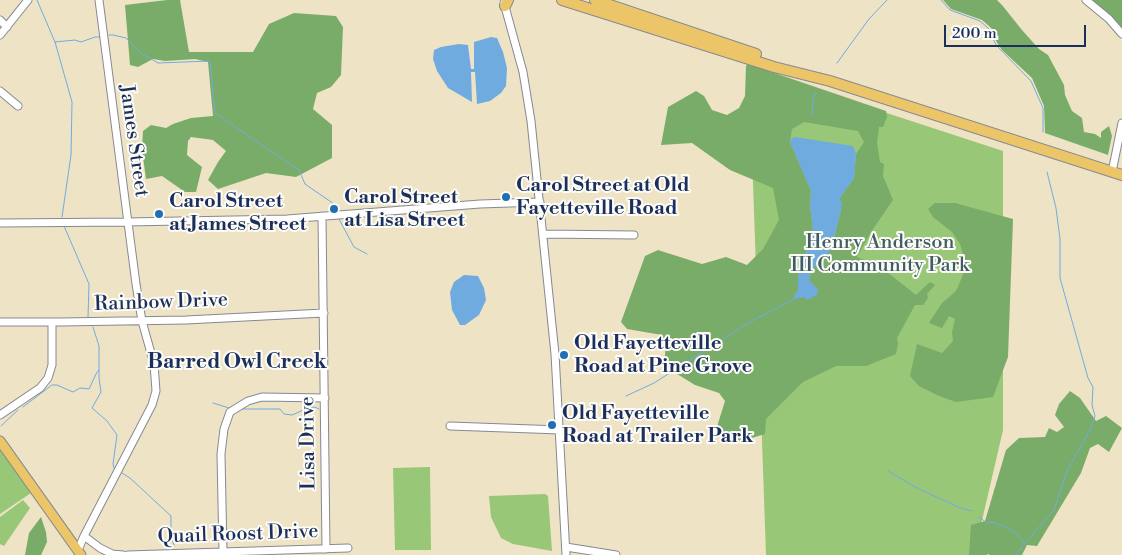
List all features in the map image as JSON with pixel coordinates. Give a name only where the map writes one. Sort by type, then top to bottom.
[{"type":"highway","points":[[562,0],[774,67],[830,81],[1117,173]]},
{"type":"highway","points":[[595,0],[806,71],[830,81]]},
{"type":"main road","points":[[0,441],[79,553]]},
{"type":"street","points":[[0,35],[28,0]]},
{"type":"street","name":"James Street","points":[[79,553],[84,536],[135,440],[154,398],[156,385],[154,364],[142,321],[127,222],[99,0]]},
{"type":"street","points":[[1086,0],[1109,19],[1122,34]]},
{"type":"street","points":[[506,2],[526,86],[540,202],[560,430],[566,555]]},
{"type":"street","points":[[0,20],[7,27]]},
{"type":"street","points":[[0,91],[18,106]]},
{"type":"street","points":[[1117,173],[1122,123]]},
{"type":"street","points":[[0,223],[127,222],[322,216],[480,204],[540,202]]},
{"type":"street","name":"Lisa Drive","points":[[322,216],[326,549]]},
{"type":"street","points":[[543,234],[634,235]]},
{"type":"street","name":"Rainbow Drive","points":[[0,322],[142,321],[324,314]]},
{"type":"street","points":[[0,416],[40,388],[48,378],[52,365],[52,322]]},
{"type":"street","points":[[223,552],[221,454],[224,429],[230,412],[248,401],[262,397],[325,398]]},
{"type":"street","points":[[450,426],[560,430]]},
{"type":"street","points":[[71,540],[84,536],[112,554],[123,555]]},
{"type":"street","points":[[566,547],[616,555]]},
{"type":"street","name":"Quail Roost Drive","points":[[128,555],[348,548]]},
{"type":"green space","points":[[180,0],[189,52],[253,52],[269,24],[294,13],[336,16],[343,27],[341,75],[331,87],[317,93],[313,109],[332,125],[332,158],[296,177],[266,173],[218,189],[208,180],[226,151],[213,140],[191,137],[188,141],[187,155],[202,167],[196,192],[185,192],[162,176],[146,179],[142,149],[143,131],[151,125],[166,128],[191,118],[213,116],[208,62],[195,59],[165,61],[153,59],[138,67],[130,65],[125,5]]},
{"type":"green space","points":[[943,0],[997,0],[1039,49],[1048,55],[1064,85],[1065,95],[1072,111],[1082,118],[1084,132],[1095,134],[1101,138],[1101,132],[1109,126],[1112,136],[1108,155],[1045,133],[1044,106],[1032,78],[1002,50],[996,41],[995,32],[989,26],[982,20],[951,9]]},
{"type":"green space","points":[[1091,0],[1122,0],[1122,29],[1112,17]]},
{"type":"green space","points":[[748,64],[886,111],[887,117],[883,127],[879,127],[877,143],[880,162],[884,164],[883,176],[893,200],[871,232],[857,257],[882,268],[916,295],[930,282],[935,285],[927,294],[928,298],[923,305],[915,305],[897,338],[896,354],[866,366],[836,366],[803,382],[766,419],[765,434],[732,444],[716,430],[725,401],[719,393],[695,385],[664,366],[666,344],[662,335],[627,329],[621,322],[645,256],[658,250],[702,264],[726,257],[747,265],[763,249],[779,220],[773,188],[730,170],[692,143],[661,145],[668,107],[696,91],[704,96],[712,110],[727,115],[739,108],[745,96],[746,66]],"holes":[[[804,122],[858,131],[864,142],[856,154],[854,178],[839,199],[841,210],[831,250],[818,261],[809,277],[818,290],[804,297],[797,298],[794,296],[798,291],[798,276],[813,231],[810,205],[811,191],[790,142],[792,129]]]},
{"type":"green space","name":"Henry Anderson III Community Park","points":[[749,68],[1003,151],[1003,430],[974,555],[766,555]]},
{"type":"green space","points":[[935,203],[955,203],[1013,219],[1008,357],[993,397],[956,402],[919,386],[910,376],[917,344],[942,353],[953,341],[952,332],[955,319],[949,316],[942,328],[929,323],[942,303],[956,291],[963,275],[965,263],[960,244],[952,232],[933,217],[928,209]]},
{"type":"green space","points":[[1070,391],[1080,398],[1096,421],[1106,416],[1122,428],[1109,452],[1098,444],[1090,448],[1081,473],[1037,546],[1027,545],[1022,555],[969,555],[971,525],[985,521],[1006,450],[1019,438],[1045,437],[1049,428],[1057,432],[1064,427],[1055,415],[1059,404]]},
{"type":"green space","points":[[0,449],[31,493],[0,514]]},
{"type":"green space","points":[[430,467],[431,550],[395,550],[393,468]]},
{"type":"green space","points":[[545,494],[548,496],[552,551],[513,544],[501,538],[491,517],[489,496]]},
{"type":"green space","points":[[23,500],[30,508],[4,546],[0,544],[0,517]]},
{"type":"green space","points":[[41,517],[47,542],[41,555],[25,555],[29,533]]},
{"type":"water","points":[[491,37],[497,38],[503,52],[507,68],[506,86],[501,93],[490,101],[477,104],[475,72],[471,72],[472,102],[448,88],[437,71],[433,59],[434,50],[459,44],[468,45],[471,69],[474,69],[474,42]]},
{"type":"water","points":[[795,137],[853,146],[856,154],[854,178],[839,199],[842,202],[841,210],[831,249],[822,261],[818,261],[809,276],[810,281],[818,290],[817,295],[807,300],[804,297],[794,299],[798,291],[798,276],[813,231],[810,205],[811,191],[790,142]]},
{"type":"water","points":[[464,275],[478,276],[484,288],[486,300],[479,315],[465,325],[460,325],[452,310],[450,292],[454,282]]},
{"type":"waterway","points":[[37,0],[55,42],[72,102],[71,155],[62,217]]},
{"type":"waterway","points":[[837,63],[869,19],[887,0]]},
{"type":"waterway","points":[[941,0],[950,10],[980,21],[987,27],[992,32],[997,46],[1031,81],[1043,108],[1043,132]]},
{"type":"waterway","points":[[109,35],[126,38],[141,53],[158,63],[210,61],[215,113],[299,170],[305,184],[334,204],[337,211]]},
{"type":"waterway","points":[[55,42],[75,40],[81,42],[100,37]]},
{"type":"waterway","points":[[812,116],[813,99],[816,93]]},
{"type":"waterway","points":[[1015,555],[1054,510],[1067,471],[1090,430],[1095,416],[1092,405],[1093,387],[1088,378],[1060,278],[1060,239],[1056,208],[1047,172]]},
{"type":"waterway","points":[[339,219],[354,247],[367,254]]},
{"type":"waterway","points":[[64,226],[89,284],[88,317]]},
{"type":"waterway","points":[[626,396],[654,383],[750,322],[794,299]]},
{"type":"waterway","points":[[93,327],[99,346],[101,392],[92,408],[107,421],[117,435],[114,468]]},
{"type":"waterway","points":[[23,407],[52,385],[57,385],[73,392],[80,388],[89,389],[99,370]]},
{"type":"waterway","points":[[213,403],[229,408]]},
{"type":"waterway","points":[[242,409],[280,409],[284,414],[292,415],[308,408],[315,407],[319,409]]},
{"type":"waterway","points":[[1,426],[18,410]]},
{"type":"waterway","points":[[888,471],[917,488],[958,507],[972,511]]},
{"type":"waterway","points":[[122,473],[130,478],[171,516],[171,536],[174,545]]},
{"type":"waterway","points":[[979,517],[987,523],[992,522],[1003,526],[1017,534],[1024,543]]},
{"type":"place","name":"Carol Street at Old Fayetteville Road","points":[[506,197]]},
{"type":"place","name":"Carol Street at Lisa Street","points":[[334,209]]},
{"type":"place","name":"Carol Street at James Street","points":[[159,214]]},
{"type":"place","name":"Old Fayetteville Road at Pine Grove","points":[[564,355]]},
{"type":"place","name":"Old Fayetteville Road at Trailer Park","points":[[552,425]]},
{"type":"district","name":"Barred Owl Creek","points":[[237,363]]}]
